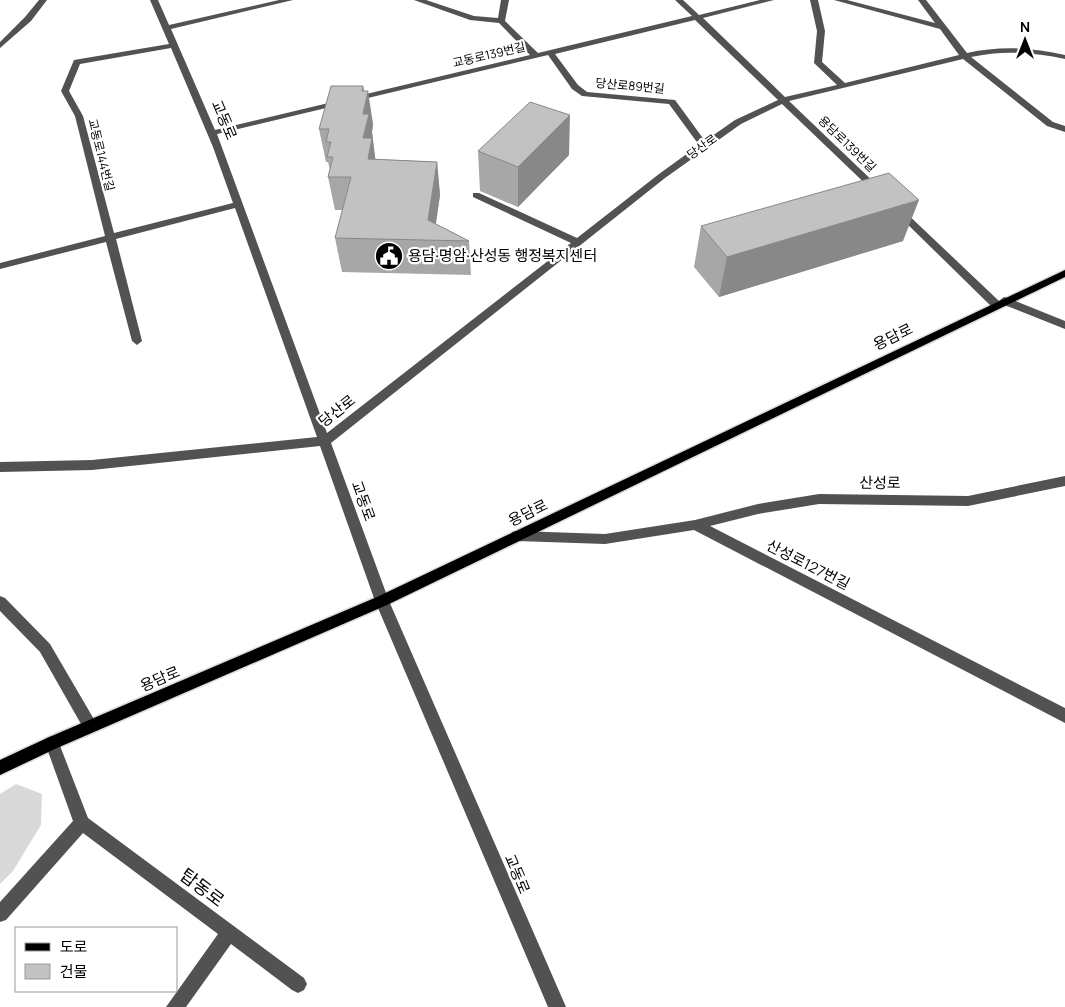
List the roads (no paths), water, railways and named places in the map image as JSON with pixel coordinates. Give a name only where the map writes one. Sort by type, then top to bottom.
[{"type":"main road","name":"용담로","points":[[0,768],[90,726],[382,601],[1065,273]]},
{"type":"street","points":[[0,46],[28,19],[43,0]]},
{"type":"street","name":"교동로","points":[[154,0],[175,45],[239,204],[382,601],[557,1007]]},
{"type":"street","points":[[167,28],[289,0]]},
{"type":"street","points":[[418,0],[473,18],[501,21],[536,56]]},
{"type":"street","points":[[501,21],[505,0]]},
{"type":"street","name":"용담로139번길","points":[[679,0],[887,199],[1000,303]]},
{"type":"street","name":"교동로139번길","points":[[212,134],[770,0]]},
{"type":"street","points":[[814,0],[821,31],[818,62],[844,86]]},
{"type":"street","points":[[838,0],[942,27]]},
{"type":"street","points":[[922,0],[965,58],[1050,124],[1065,129]]},
{"type":"street","name":"교동로144번길","points":[[137,341],[79,116],[65,91],[77,62],[175,45]]},
{"type":"street","name":"당산로","points":[[0,467],[92,466],[325,441],[578,242],[738,122],[784,100],[965,58],[991,50],[1043,52],[1065,57]]},
{"type":"street","name":"당산로89번길","points":[[551,53],[575,88],[585,94],[672,102],[704,146]]},
{"type":"street","points":[[476,196],[578,242]]},
{"type":"street","points":[[0,266],[239,204]]},
{"type":"street","points":[[1000,303],[1065,325]]},
{"type":"street","name":"산성로","points":[[695,525],[758,508],[819,499],[968,501],[1065,480]]},
{"type":"street","points":[[517,536],[605,539],[695,525]]},
{"type":"street","name":"산성로127번길","points":[[695,525],[1065,716]]},
{"type":"street","points":[[0,602],[45,648],[90,726]]},
{"type":"street","points":[[0,914],[82,823],[52,743]]},
{"type":"street","name":"탑동로","points":[[82,823],[298,984]]},
{"type":"street","points":[[175,1007],[229,933]]},
{"type":"place","name":"용담·명암·산성동 행정복지센터","points":[[389,256]]}]
